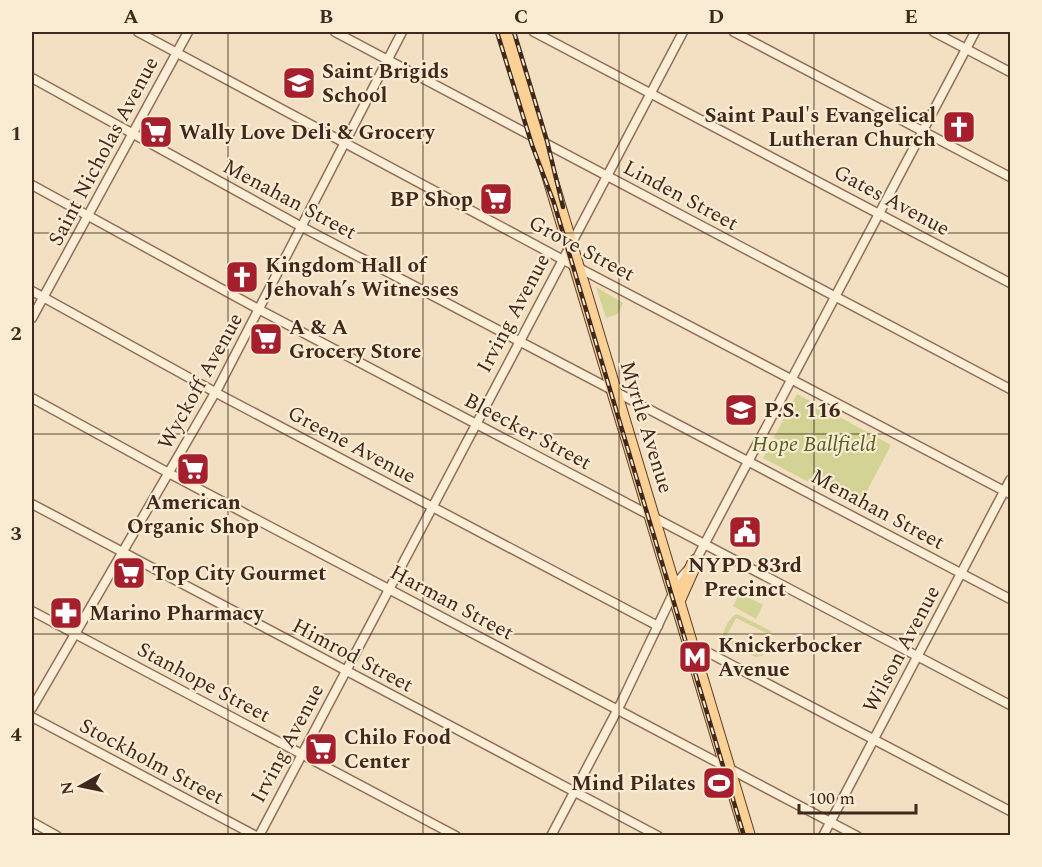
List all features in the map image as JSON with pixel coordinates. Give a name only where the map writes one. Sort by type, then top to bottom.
[{"type":"main road","name":"Myrtle Avenue","points":[[506,32],[748,836]]},
{"type":"main road","points":[[676,595],[695,562]]},
{"type":"street","name":"Grove Street","points":[[138,32],[577,267],[1007,493]]},
{"type":"street","name":"Saint Nicholas Avenue","points":[[32,318],[188,32]]},
{"type":"street","name":"Linden Street","points":[[335,32],[1011,389]]},
{"type":"street","name":"Wyckoff Avenue","points":[[32,708],[216,392],[402,32]]},
{"type":"street","name":"Gates Avenue","points":[[534,32],[1011,283]]},
{"type":"street","name":"Irving Avenue","points":[[257,836],[388,588],[434,507],[475,423],[682,32]]},
{"type":"street","points":[[734,32],[1011,177]]},
{"type":"street","points":[[934,32],[1011,72]]},
{"type":"street","points":[[695,562],[975,32]]},
{"type":"street","name":"Menahan Street","points":[[32,78],[302,226],[1011,599]]},
{"type":"street","name":"Bleecker Street","points":[[32,185],[260,310],[1011,705]]},
{"type":"street","name":"Greene Avenue","points":[[32,291],[216,392],[658,626]]},
{"type":"street","name":"Harman Street","points":[[32,398],[169,473],[727,765],[857,836]]},
{"type":"street","name":"Wilson Avenue","points":[[823,836],[962,573],[1007,493],[1011,480]]},
{"type":"street","name":"Himrod Street","points":[[32,504],[122,554],[658,836]]},
{"type":"street","points":[[551,836],[676,595]]},
{"type":"street","name":"Stanhope Street","points":[[32,611],[456,836]]},
{"type":"street","points":[[690,643],[1011,811]]},
{"type":"street","name":"Stockholm Street","points":[[32,717],[257,836]]},
{"type":"street","points":[[32,822],[57,836]]},
{"type":"green space","points":[[596,287],[623,303],[618,314],[606,318]]},
{"type":"green space","name":"Hope Ballfield","points":[[797,394],[891,445],[858,508],[763,458]]},
{"type":"green space","points":[[740,593],[763,605],[756,619],[733,606]]},
{"type":"green space","points":[[737,614],[771,631],[771,638],[762,656],[755,657],[724,640],[725,629]],"holes":[[[736,618],[768,634],[759,653],[726,637]]]},
{"type":"railway","points":[[497,32],[532,145],[554,203],[744,836]]},
{"type":"railway","points":[[514,32],[547,141],[563,207]]},
{"type":"place","name":"Saint Brigids School","points":[[299,83]]},
{"type":"place","name":"Saint Paul's Evangelical Lutheran Church","points":[[959,127]]},
{"type":"place","name":"Wally Love Deli & Grocery","points":[[156,132]]},
{"type":"place","name":"BP Shop","points":[[496,199]]},
{"type":"place","name":"Kingdom Hall of Jehovah’s Witnesses","points":[[242,277]]},
{"type":"place","name":"A & A Grocery Store","points":[[266,339]]},
{"type":"place","name":"P.S. 116","points":[[741,410]]},
{"type":"place","name":"American Organic Shop","points":[[193,469]]},
{"type":"place","name":"NYPD 83rd Precinct","points":[[745,532]]},
{"type":"place","name":"Top City Gourmet","points":[[129,573]]},
{"type":"place","name":"Marino Pharmacy","points":[[66,613]]},
{"type":"place","name":"Knickerbocker Avenue","points":[[695,657]]},
{"type":"place","name":"Chilo Food Center","points":[[321,749]]},
{"type":"place","name":"Mind Pilates","points":[[719,783]]}]
